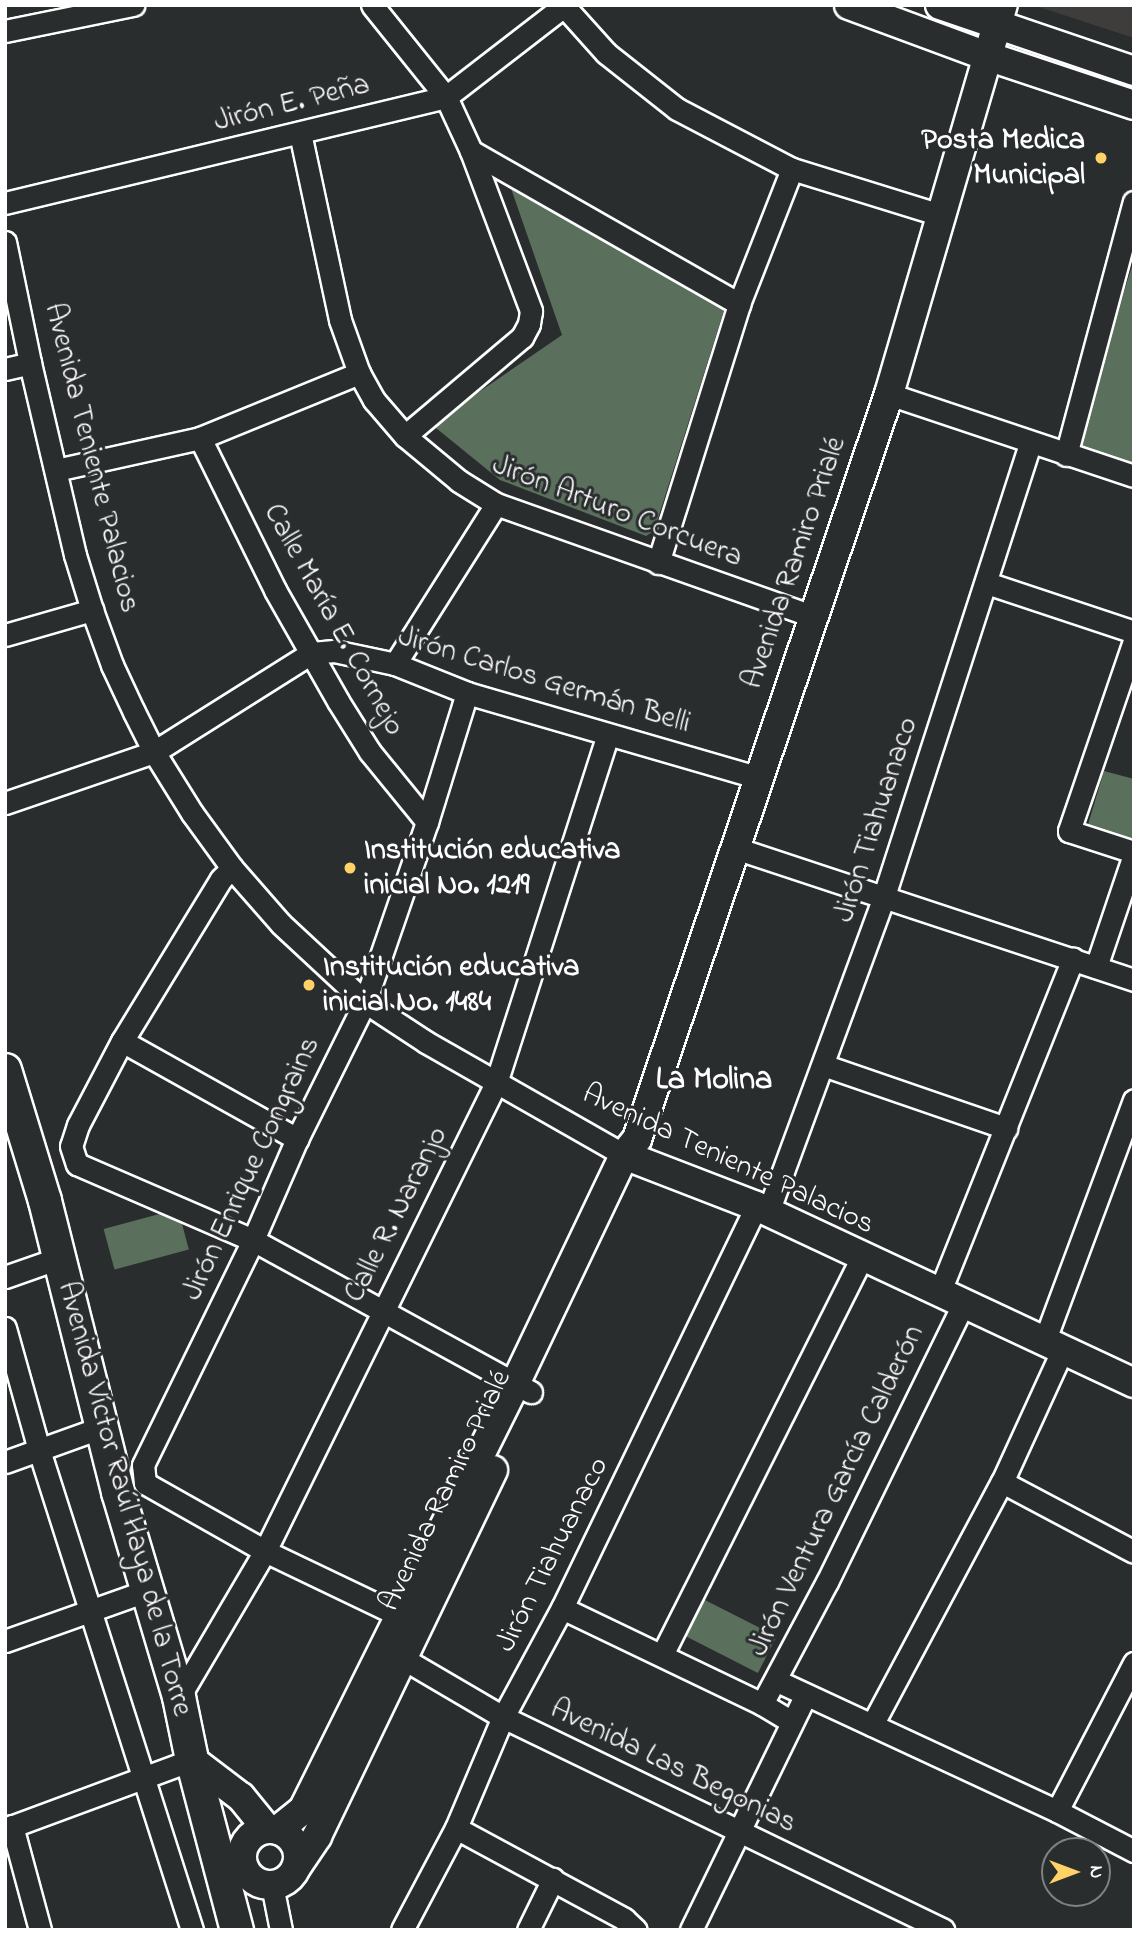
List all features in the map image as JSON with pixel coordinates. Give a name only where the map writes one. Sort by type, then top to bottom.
[{"type":"main road","name":"Avenida Víctor Raúl Haya de la Torre","points":[[6,1078],[59,1258],[146,1591],[179,1696],[192,1760],[237,1930]]},
{"type":"street","points":[[373,5],[446,97],[471,151],[531,311],[529,324],[522,337],[405,436]]},
{"type":"street","points":[[849,5],[986,56],[1134,105]]},
{"type":"street","points":[[940,5],[1000,15],[1134,71]]},
{"type":"street","points":[[564,6],[606,53],[677,109],[792,169],[941,215]]},
{"type":"street","name":"Jirón E. Peña","points":[[5,204],[446,97],[564,6]]},
{"type":"street","points":[[5,31],[122,7]]},
{"type":"street","name":"Avenida Ramiro Prialé","points":[[296,1866],[317,1836],[408,1619],[523,1388],[633,1152],[757,777],[889,394],[1000,15]]},
{"type":"street","name":"Jirón Arturo Corcuera","points":[[300,133],[340,320],[359,373],[374,400],[405,436],[459,481],[496,504],[812,617]]},
{"type":"street","points":[[471,151],[739,304]]},
{"type":"street","points":[[658,563],[739,304],[792,169]]},
{"type":"street","points":[[1066,455],[1134,202]]},
{"type":"street","name":"Avenida Teniente Palacios","points":[[5,242],[75,555],[112,665],[154,752],[232,868],[281,924],[365,1002],[496,1083],[633,1152],[762,1209],[1134,1383]]},
{"type":"street","points":[[5,369],[30,363]]},
{"type":"street","points":[[56,470],[200,439],[359,373]]},
{"type":"street","points":[[889,394],[1134,476]]},
{"type":"street","name":"Calle María E. Cornejo","points":[[200,439],[275,590],[311,653],[370,752],[427,822]]},
{"type":"street","name":"Jirón Tiahuanaco","points":[[402,1930],[456,1828],[503,1717],[562,1608],[762,1209],[823,1065],[883,899],[1030,443]]},
{"type":"street","points":[[395,664],[496,504]]},
{"type":"street","points":[[986,583],[1134,632]]},
{"type":"street","points":[[5,635],[92,610]]},
{"type":"street","points":[[1096,967],[1134,854],[1069,831],[1134,641]]},
{"type":"street","name":"Jirón Carlos Germán Belli","points":[[311,653],[334,651],[395,664],[467,693],[757,777]]},
{"type":"street","points":[[5,803],[154,752],[311,653]]},
{"type":"street","name":"Jirón Enrique Congrains","points":[[265,1551],[145,1483],[143,1465],[253,1240],[296,1139],[365,1002],[427,822],[467,693]]},
{"type":"street","name":"Calle R. Naranjo","points":[[179,1696],[265,1551],[496,1083],[608,734]]},
{"type":"street","points":[[735,848],[1134,980]]},
{"type":"street","points":[[232,868],[221,879],[122,1041],[78,1125],[71,1146],[77,1164],[253,1240],[523,1388]]},
{"type":"street","name":"Jirón Ventura García Calderón","points":[[762,1704],[776,1681],[951,1297],[1006,1128],[1073,959]]},
{"type":"street","points":[[122,1041],[296,1139]]},
{"type":"street","points":[[823,1065],[1006,1128]]},
{"type":"street","points":[[872,1726],[1002,1482],[1053,1346],[1134,1100]]},
{"type":"street","points":[[5,1277],[59,1258]]},
{"type":"street","points":[[662,1655],[862,1258]]},
{"type":"street","points":[[5,1328],[39,1450],[192,1930]]},
{"type":"street","points":[[5,1462],[102,1427]]},
{"type":"street","points":[[1002,1482],[1134,1552]]},
{"type":"street","points":[[265,1551],[408,1619]]},
{"type":"street","points":[[5,1641],[146,1591]]},
{"type":"street","points":[[562,1608],[792,1721]]},
{"type":"street","name":"Avenida Ramiro Prialé","points":[[216,1847],[264,1833],[303,1810],[393,1652]]},
{"type":"street","name":"Avenida Las Begonias","points":[[393,1652],[503,1717],[739,1834],[943,1930]]},
{"type":"street","points":[[1057,1811],[1134,1663]]},
{"type":"street","points":[[776,1681],[1057,1811],[1134,1851]]},
{"type":"street","points":[[691,1930],[805,1696]]},
{"type":"street","points":[[40,1930],[8,1828],[192,1760],[241,1797],[264,1833],[294,1844],[296,1866],[283,1882],[228,1893]]},
{"type":"street","points":[[456,1828],[624,1919],[636,1930]]},
{"type":"street","points":[[264,1833],[243,1849],[245,1871],[267,1885],[281,1930]]},
{"type":"street","points":[[528,1930],[553,1879]]},
{"type":"shaded area","points":[[1033,5],[1134,5],[1134,38]]},
{"type":"green space","points":[[507,177],[727,301],[654,531],[646,536],[500,480],[436,428],[438,420],[562,335]]},
{"type":"green space","points":[[1134,260],[1134,464],[1075,445]]},
{"type":"green space","points":[[1104,771],[1134,779],[1134,842],[1087,828]]},
{"type":"green space","points":[[178,1209],[189,1250],[114,1269],[104,1229]]},
{"type":"green space","points":[[699,1597],[777,1636],[758,1673],[680,1634]]},
{"type":"place","name":"Posta Medica Municipal","points":[[1101,158]]},
{"type":"place","name":"Institución educativa inicial No. 1219","points":[[350,868]]},
{"type":"place","name":"Institución educativa inicial No. 1484","points":[[309,985]]},
{"type":"district","name":"La Molina","points":[[714,1081]]}]
